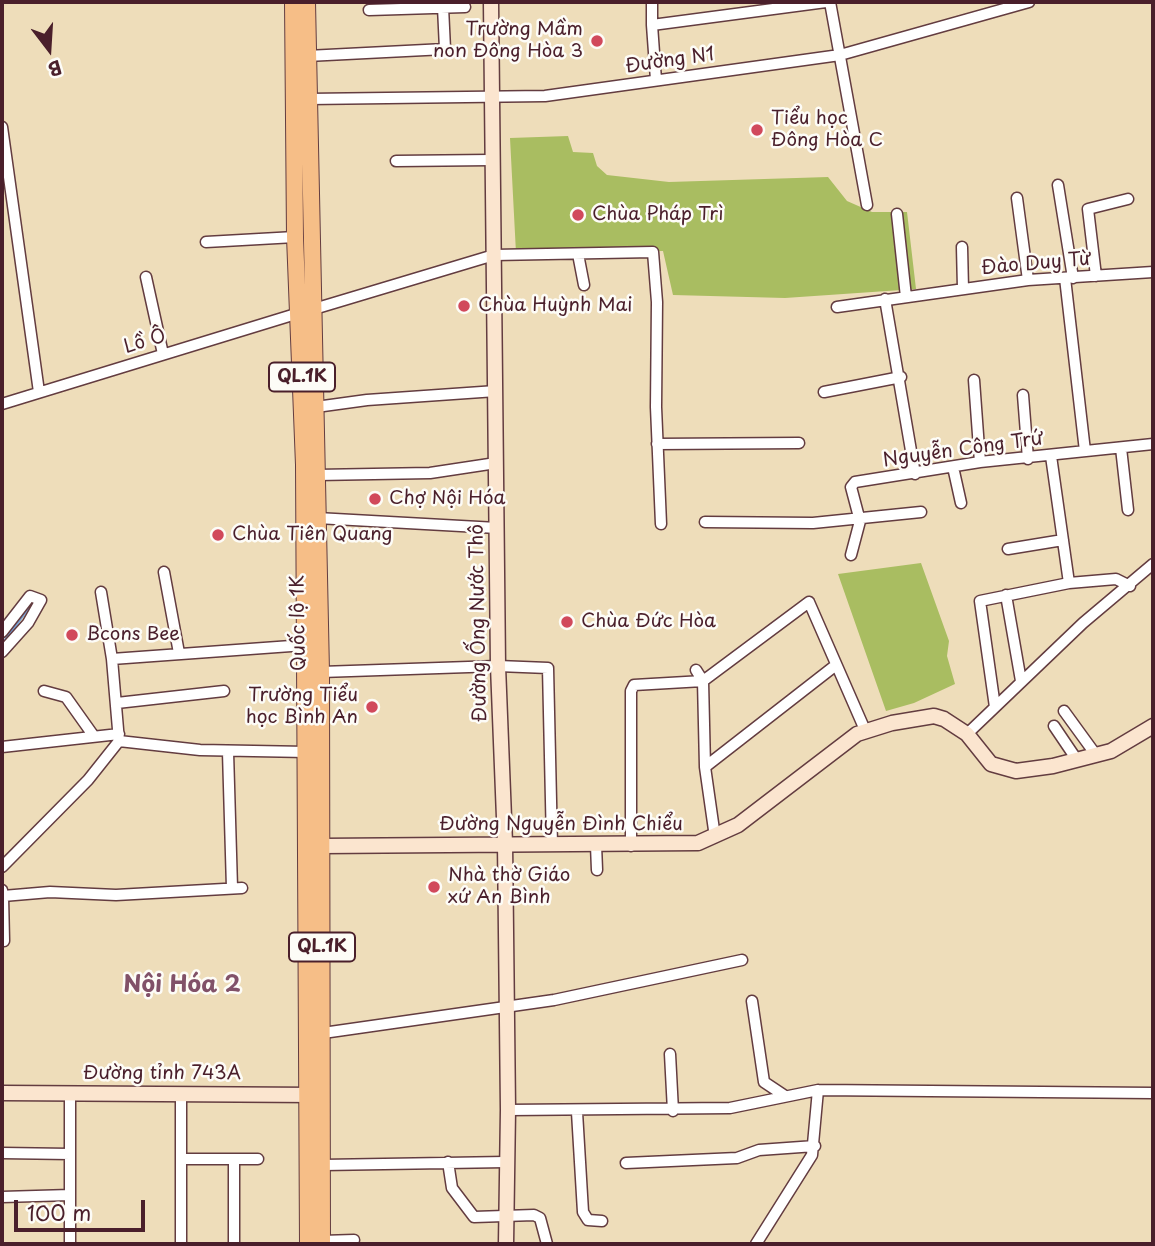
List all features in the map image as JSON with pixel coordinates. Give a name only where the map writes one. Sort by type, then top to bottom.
[{"type":"main road","name":"Quốc lộ 1K","points":[[293,2],[295,237],[307,311],[316,407],[321,672],[314,846],[317,1243]]},
{"type":"main road","name":"Quốc lộ 1K","points":[[307,2],[309,99],[304,465],[305,645],[307,752],[323,1033],[314,1095],[323,1165],[317,1243]]},
{"type":"street","name":"Đường Ống Nước Thô","points":[[491,2],[498,666],[505,843],[508,1110],[506,1244]]},
{"type":"street","points":[[652,2],[656,80]]},
{"type":"street","points":[[652,25],[828,2],[867,205]]},
{"type":"street","name":"Đường N1","points":[[309,99],[545,96],[840,55],[1029,2]]},
{"type":"street","points":[[307,56],[446,49],[443,7]]},
{"type":"street","points":[[369,10],[465,7]]},
{"type":"street","points":[[2,127],[39,392]]},
{"type":"street","points":[[396,161],[491,160]]},
{"type":"street","points":[[1058,186],[1085,451]]},
{"type":"street","points":[[1017,198],[1028,280]]},
{"type":"street","points":[[1096,276],[1088,209],[1128,199]]},
{"type":"street","points":[[897,214],[906,297]]},
{"type":"street","points":[[206,242],[295,237]]},
{"type":"street","points":[[962,247],[963,289]]},
{"type":"street","name":"Lồ Ô","points":[[2,404],[494,255],[653,252],[657,302],[657,444]]},
{"type":"street","points":[[578,254],[584,285]]},
{"type":"street","name":"Đào Duy Từ","points":[[837,307],[1028,280],[1153,272]]},
{"type":"street","points":[[146,277],[163,354]]},
{"type":"street","points":[[885,299],[901,377],[915,474]]},
{"type":"street","points":[[824,392],[901,377]]},
{"type":"street","points":[[974,380],[980,463]]},
{"type":"street","points":[[316,407],[367,400],[496,391]]},
{"type":"street","points":[[1023,395],[1028,459]]},
{"type":"street","points":[[661,524],[657,444],[799,443]]},
{"type":"street","name":"Nguyễn Công Trứ","points":[[851,555],[860,521],[851,487],[855,482],[980,463],[1153,444]]},
{"type":"street","points":[[1121,448],[1128,510]]},
{"type":"street","points":[[1051,456],[1069,583]]},
{"type":"street","points":[[317,475],[430,474],[496,463]]},
{"type":"street","points":[[953,467],[961,503]]},
{"type":"street","points":[[705,522],[860,521],[921,512]]},
{"type":"street","points":[[317,518],[497,528]]},
{"type":"street","points":[[1008,549],[1063,540]]},
{"type":"street","points":[[967,734],[1083,623],[1153,564]]},
{"type":"street","points":[[164,572],[179,653]]},
{"type":"street","points":[[995,706],[979,603],[1006,594],[1069,583],[1116,579],[1130,586]]},
{"type":"street","points":[[2,867],[88,780],[119,738],[112,659],[102,592]]},
{"type":"street","points":[[1006,594],[1021,681]]},
{"type":"street","points":[[2,632],[30,596],[41,600],[28,622],[2,652]]},
{"type":"street","points":[[631,846],[632,688],[639,684],[703,681],[808,601],[864,730]]},
{"type":"street","points":[[112,659],[305,645]]},
{"type":"street","points":[[705,766],[836,665]]},
{"type":"street","points":[[321,672],[498,666],[548,668],[552,845]]},
{"type":"street","points":[[696,670],[703,681],[705,766],[715,837]]},
{"type":"street","points":[[44,691],[66,697],[93,735]]},
{"type":"street","points":[[117,703],[224,691]]},
{"type":"street","points":[[1064,711],[1096,755]]},
{"type":"street","name":"Đường Nguyễn Đình Chiểu","points":[[314,846],[505,843],[680,846],[715,837],[738,825],[864,730],[934,716],[956,725],[967,734],[985,759],[1007,770],[1053,766],[1096,755],[1123,746],[1152,729]]},
{"type":"street","points":[[1054,726],[1077,760]]},
{"type":"street","points":[[2,747],[93,735],[228,752],[307,752]]},
{"type":"street","points":[[4,941],[3,893],[116,895],[237,888],[228,752]]},
{"type":"street","points":[[596,845],[597,870]]},
{"type":"street","points":[[323,1033],[554,1000],[742,960]]},
{"type":"street","points":[[752,1001],[764,1082],[785,1096]]},
{"type":"street","points":[[670,1054],[673,1111]]},
{"type":"street","points":[[756,1244],[800,1179],[815,1146],[817,1090]]},
{"type":"street","points":[[508,1110],[577,1112],[730,1108],[817,1090],[1153,1093]]},
{"type":"street","name":"Đường tỉnh 743A","points":[[2,1093],[314,1095]]},
{"type":"street","points":[[70,1093],[70,1244]]},
{"type":"street","points":[[181,1094],[181,1244]]},
{"type":"street","points":[[577,1112],[583,1212],[588,1220],[602,1221]]},
{"type":"street","points":[[626,1163],[737,1158],[760,1150],[815,1146]]},
{"type":"street","points":[[2,1153],[70,1154]]},
{"type":"street","points":[[181,1159],[258,1159]]},
{"type":"street","points":[[234,1159],[234,1244]]},
{"type":"street","points":[[323,1165],[506,1161]]},
{"type":"street","points":[[447,1163],[452,1188],[474,1217],[528,1213],[540,1218],[547,1244]]},
{"type":"street","points":[[2,1197],[70,1195]]},
{"type":"street","points":[[317,1243],[354,1240]]},
{"type":"green space","points":[[568,136],[573,152],[593,153],[597,166],[607,175],[669,182],[828,177],[847,201],[872,212],[907,212],[916,289],[785,298],[673,295],[663,251],[516,253],[510,138]]},
{"type":"green space","points":[[921,563],[949,641],[947,656],[955,684],[914,703],[886,711],[838,574]]},
{"type":"waterway","points":[[2,644],[30,606]]},
{"type":"place","name":"Trường Mầm non Đông Hòa 3","points":[[597,41]]},
{"type":"place","name":"Tiểu học Đông Hòa C","points":[[757,130]]},
{"type":"place","name":"Chùa Pháp Trì","points":[[578,215]]},
{"type":"place","name":"Chùa Huỳnh Mai","points":[[464,306]]},
{"type":"place","name":"Chợ Nội Hóa","points":[[375,499]]},
{"type":"place","name":"Chùa Tiên Quang","points":[[218,535]]},
{"type":"place","name":"Chùa Đức Hòa","points":[[567,622]]},
{"type":"place","name":"Bcons Bee","points":[[72,635]]},
{"type":"place","name":"Trường Tiểu học Bình An","points":[[372,707]]},
{"type":"place","name":"Nhà thờ Giáo xứ An Bình","points":[[434,887]]},
{"type":"district","name":"Nội Hóa 2","points":[[182,986]]}]
